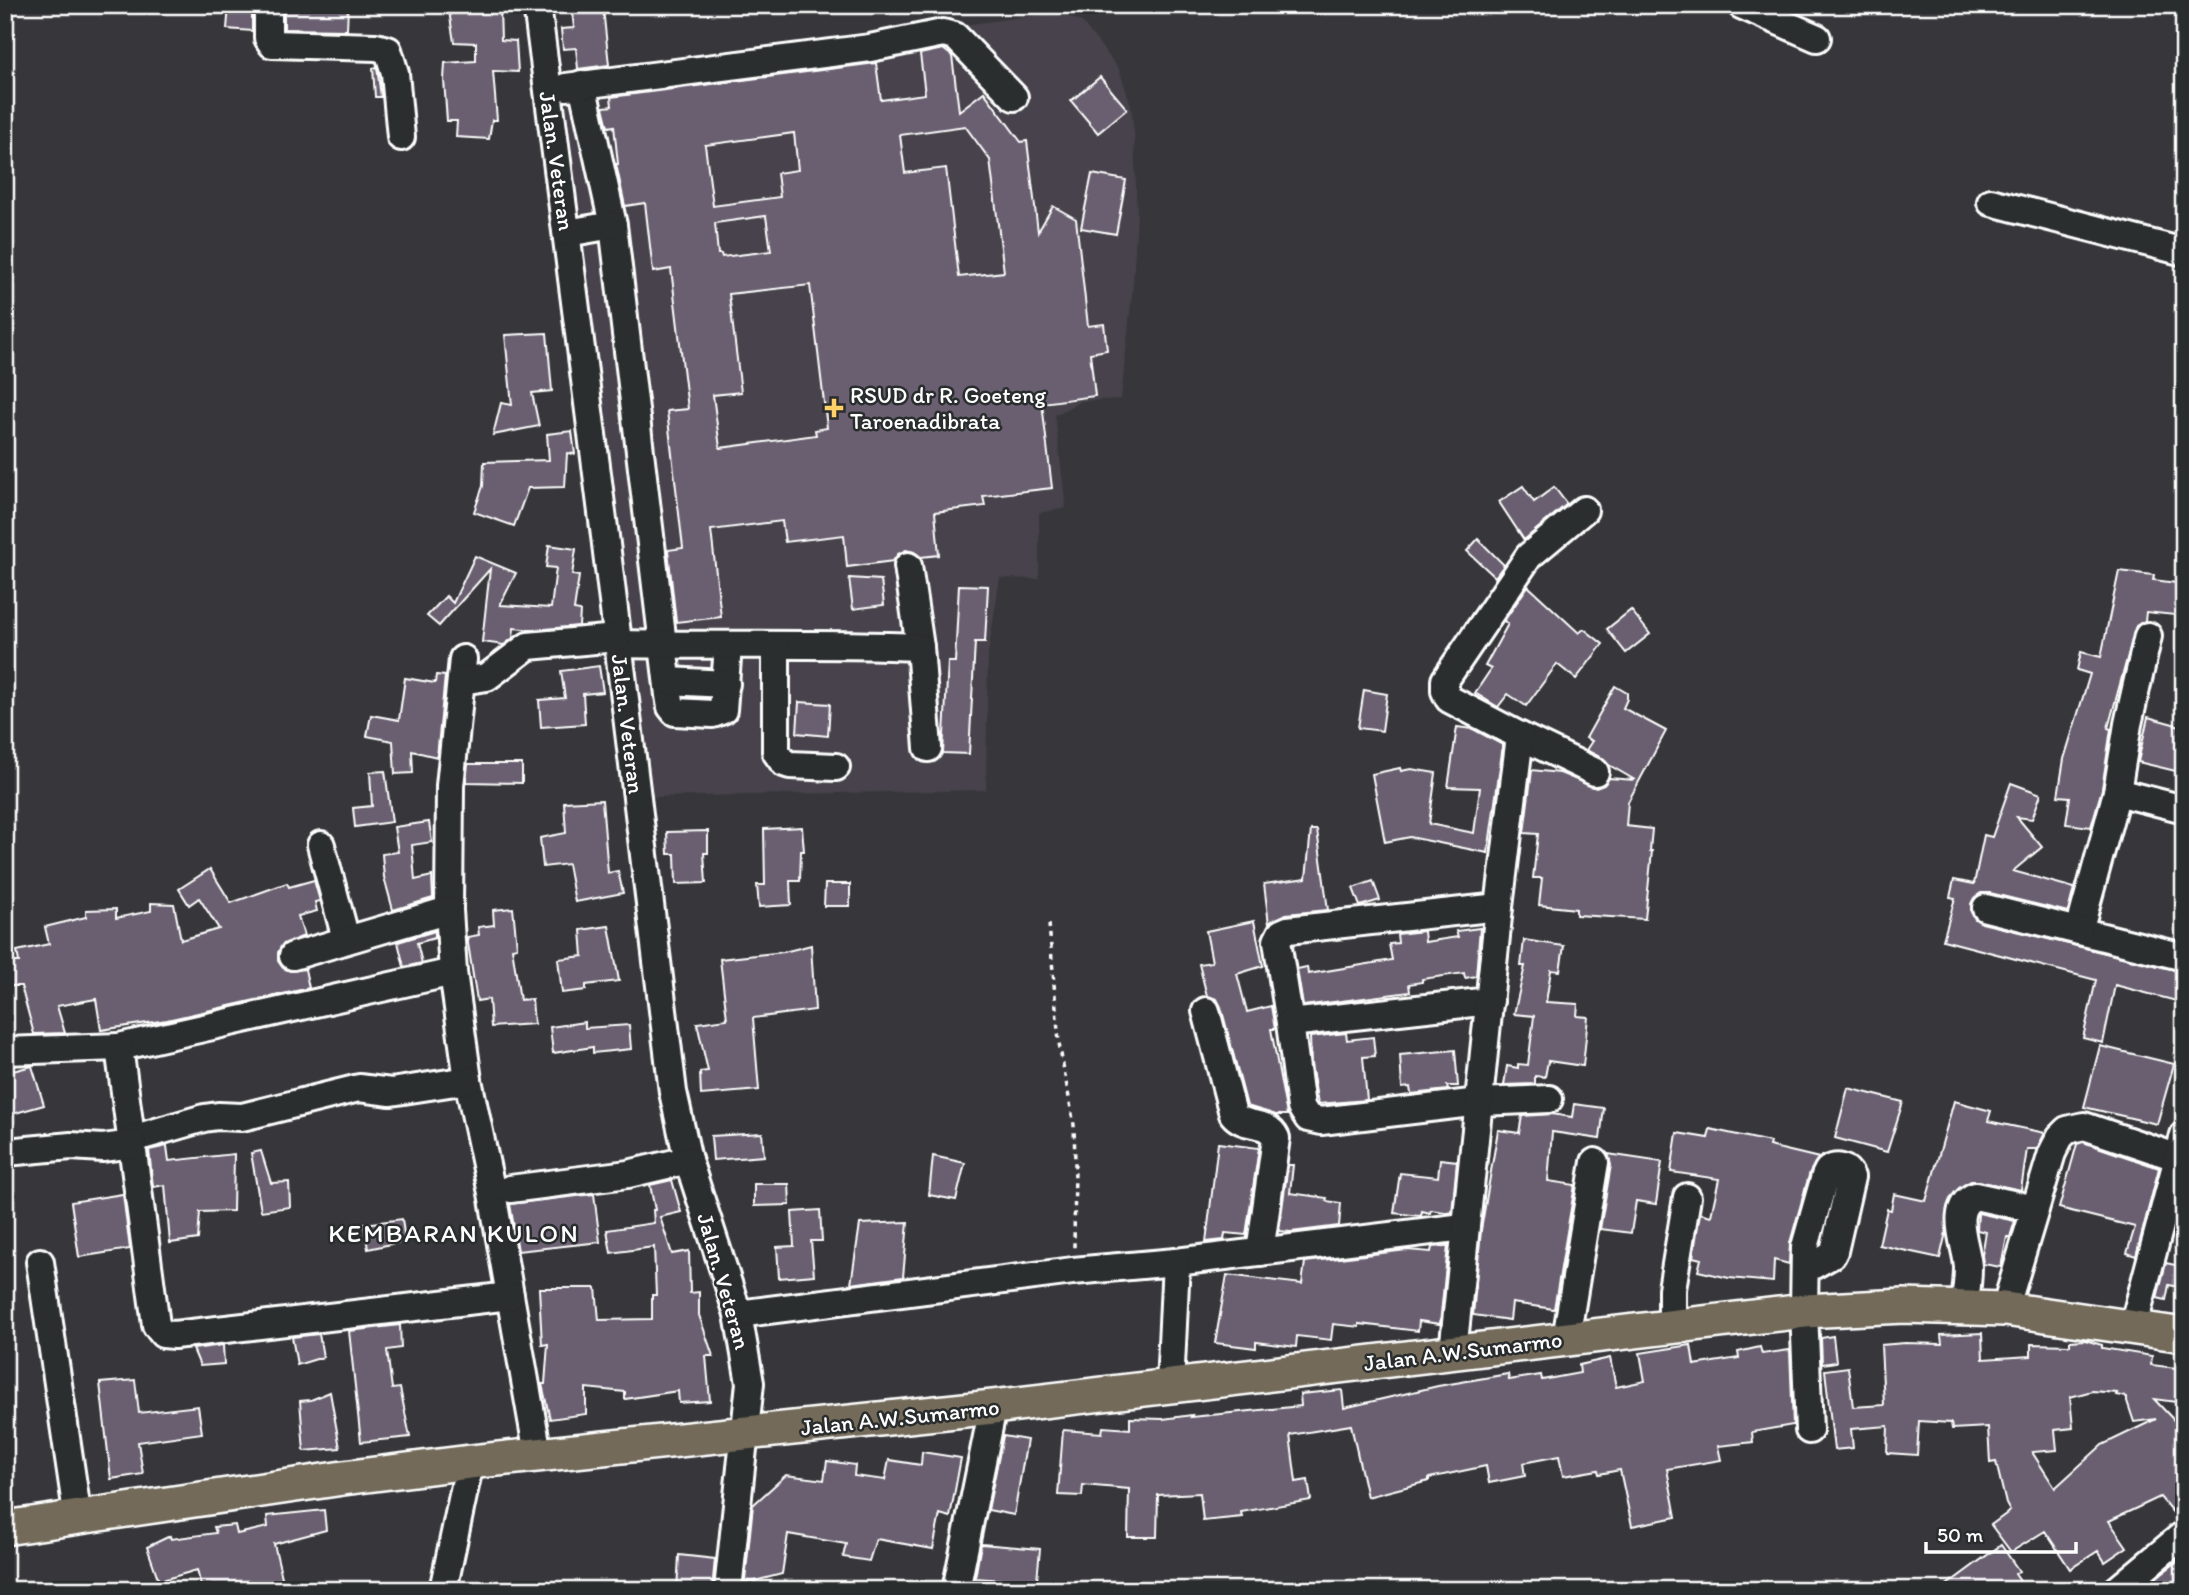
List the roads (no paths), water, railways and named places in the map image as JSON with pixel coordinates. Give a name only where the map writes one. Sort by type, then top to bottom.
[{"type":"main road","name":"Jalan A.W.Sumarmo","points":[[5,1528],[470,1462],[993,1407],[1804,1311],[1904,1306],[2005,1309],[2184,1335]]},
{"type":"street","points":[[268,5],[268,38],[272,44],[376,47],[388,50],[395,73],[401,137]]},
{"type":"street","name":"Jalan. Veteran","points":[[537,5],[673,1092],[688,1160],[738,1314],[750,1383],[728,1590]]},
{"type":"street","points":[[1742,5],[1817,38]]},
{"type":"street","points":[[547,89],[870,48],[943,33],[955,36],[1014,97]]},
{"type":"street","points":[[582,84],[613,225],[667,681],[671,707],[675,712],[712,714],[723,710],[728,646]]},
{"type":"street","points":[[1992,202],[2183,248]]},
{"type":"street","points":[[567,233],[613,225]]},
{"type":"street","points":[[1584,510],[1529,556],[1445,680],[1445,691],[1449,699],[1595,772]]},
{"type":"street","points":[[908,566],[920,647],[928,748]]},
{"type":"street","points":[[2079,931],[2117,792],[2128,724],[2148,636]]},
{"type":"street","points":[[538,1454],[468,1080],[453,972],[449,910],[450,786],[462,670],[487,677],[528,646],[617,641],[663,645],[776,646],[833,643],[920,647]]},
{"type":"street","points":[[776,646],[776,752],[784,763],[790,765],[836,767]]},
{"type":"street","points":[[1453,1352],[1464,1227],[1520,736]]},
{"type":"street","points":[[2117,792],[2184,809]]},
{"type":"street","points":[[321,845],[346,939]]},
{"type":"street","points":[[1499,907],[1288,930],[1281,933],[1277,947],[1301,1107],[1308,1118],[1321,1121],[1479,1102],[1549,1100]]},
{"type":"street","points":[[1986,908],[2184,957]]},
{"type":"street","points":[[293,956],[449,910]]},
{"type":"street","points":[[5,1051],[119,1047],[453,972]]},
{"type":"street","points":[[1290,1023],[1490,1001]]},
{"type":"street","points":[[1206,1011],[1233,1114],[1243,1123],[1266,1126],[1273,1131],[1276,1138],[1260,1252]]},
{"type":"street","points":[[119,1047],[156,1325],[163,1334],[174,1335],[510,1296]]},
{"type":"street","points":[[6,1152],[71,1146],[103,1148],[204,1118],[242,1117],[359,1088],[391,1092],[468,1080]]},
{"type":"street","points":[[2005,1309],[2052,1153],[2067,1130],[2084,1126],[2181,1147],[2133,1327]]},
{"type":"street","points":[[510,1189],[628,1174],[688,1160]]},
{"type":"street","points":[[1566,1339],[1595,1162]]},
{"type":"street","points":[[1964,1308],[1969,1266],[1960,1223],[1966,1203],[1975,1196],[2035,1209]]},
{"type":"street","points":[[1672,1327],[1672,1289],[1687,1197]]},
{"type":"street","points":[[738,1314],[1073,1271],[1176,1262],[1464,1227]]},
{"type":"street","points":[[40,1262],[78,1519]]},
{"type":"street","points":[[1170,1386],[1176,1262]]},
{"type":"street","points":[[1805,1270],[1804,1311],[1810,1430]]},
{"type":"street","points":[[956,1590],[993,1407]]},
{"type":"street","points":[[443,1590],[470,1462]]},
{"type":"street","points":[[2117,1590],[2184,1534]]},
{"type":"place","name":"RSUD dr R. Goeteng Taroenadibrata","points":[[834,408]]},
{"type":"district","name":"KEMBARAN KULON","points":[[454,1233]]}]
